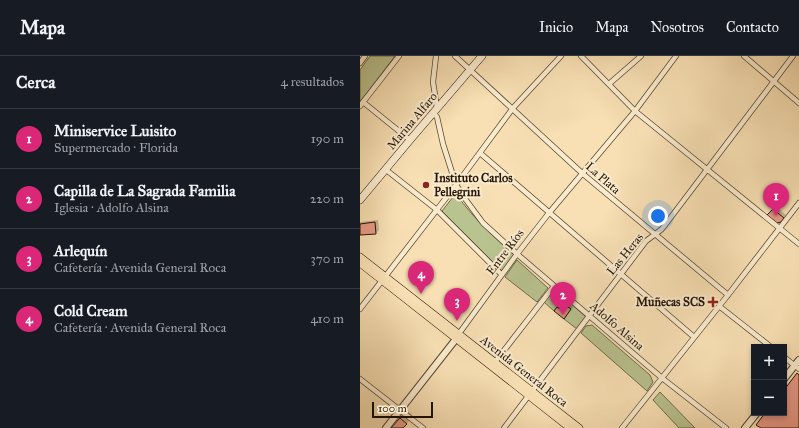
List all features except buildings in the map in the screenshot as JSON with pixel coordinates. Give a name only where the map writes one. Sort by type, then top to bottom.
[{"type":"main road","name":"Marina Alfaro","points":[[360,200],[482,56]]},
{"type":"main road","name":"Avenida General Roca","points":[[360,257],[384,278],[531,394],[579,428]]},
{"type":"main road","name":"Avenida General Roca","points":[[360,263],[384,278]]},
{"type":"main road","name":"Avenida General Roca","points":[[457,336],[494,362],[570,428]]},
{"type":"street","points":[[360,63],[365,56]]},
{"type":"street","points":[[399,56],[361,104],[410,140]]},
{"type":"street","name":"Adolfo Alsina","points":[[436,56],[433,82],[435,110],[444,144],[456,185],[483,223],[662,378],[726,428]]},
{"type":"street","name":"La Plata","points":[[455,56],[583,174],[728,295]]},
{"type":"street","points":[[360,309],[456,185],[512,108],[561,56]]},
{"type":"street","points":[[581,56],[635,111],[799,244]]},
{"type":"street","points":[[609,84],[641,56]]},
{"type":"street","points":[[669,56],[675,58]]},
{"type":"street","points":[[744,56],[799,103]]},
{"type":"street","name":"Las Heras","points":[[504,428],[646,241],[662,229],[793,56]]},
{"type":"street","name":"Entre Ríos","points":[[386,428],[457,336],[501,274],[549,213],[635,111],[675,58]]},
{"type":"street","points":[[480,153],[694,337]]},
{"type":"street","points":[[385,169],[437,210],[501,274]]},
{"type":"street","points":[[622,428],[799,203]]},
{"type":"street","points":[[494,362],[554,286]]},
{"type":"street","points":[[719,306],[768,344]]},
{"type":"street","points":[[787,359],[797,367]]},
{"type":"street","points":[[787,376],[797,367],[799,360]]},
{"type":"street","points":[[360,379],[423,428]]},
{"type":"street","points":[[745,428],[755,416]]},
{"type":"green space","points":[[370,56],[395,56],[360,102],[360,70]]},
{"type":"green space","points":[[457,195],[491,234],[514,255],[502,271],[442,211],[453,197]]},
{"type":"green space","points":[[517,260],[548,288],[537,302],[505,277]]},
{"type":"green space","points":[[554,289],[586,317],[577,329],[564,319],[571,309],[563,304],[560,309],[557,307],[554,311],[544,302]]},
{"type":"green space","points":[[592,325],[650,375],[653,382],[647,391],[581,333],[586,326]]},
{"type":"green space","points":[[660,392],[695,428],[679,428],[653,400]]},
{"type":"place","name":"Instituto Carlos Pellegrini","points":[[426,185]]},
{"type":"place","name":"Miniservice Luisito","points":[[776,216]]},
{"type":"place","name":"Cold Cream","points":[[421,294]]},
{"type":"place","name":"Muñecas SCS","points":[[713,302]]},
{"type":"place","name":"Capilla de La Sagrada Familia","points":[[563,315]]},
{"type":"place","name":"Arlequín","points":[[457,321]]}]
